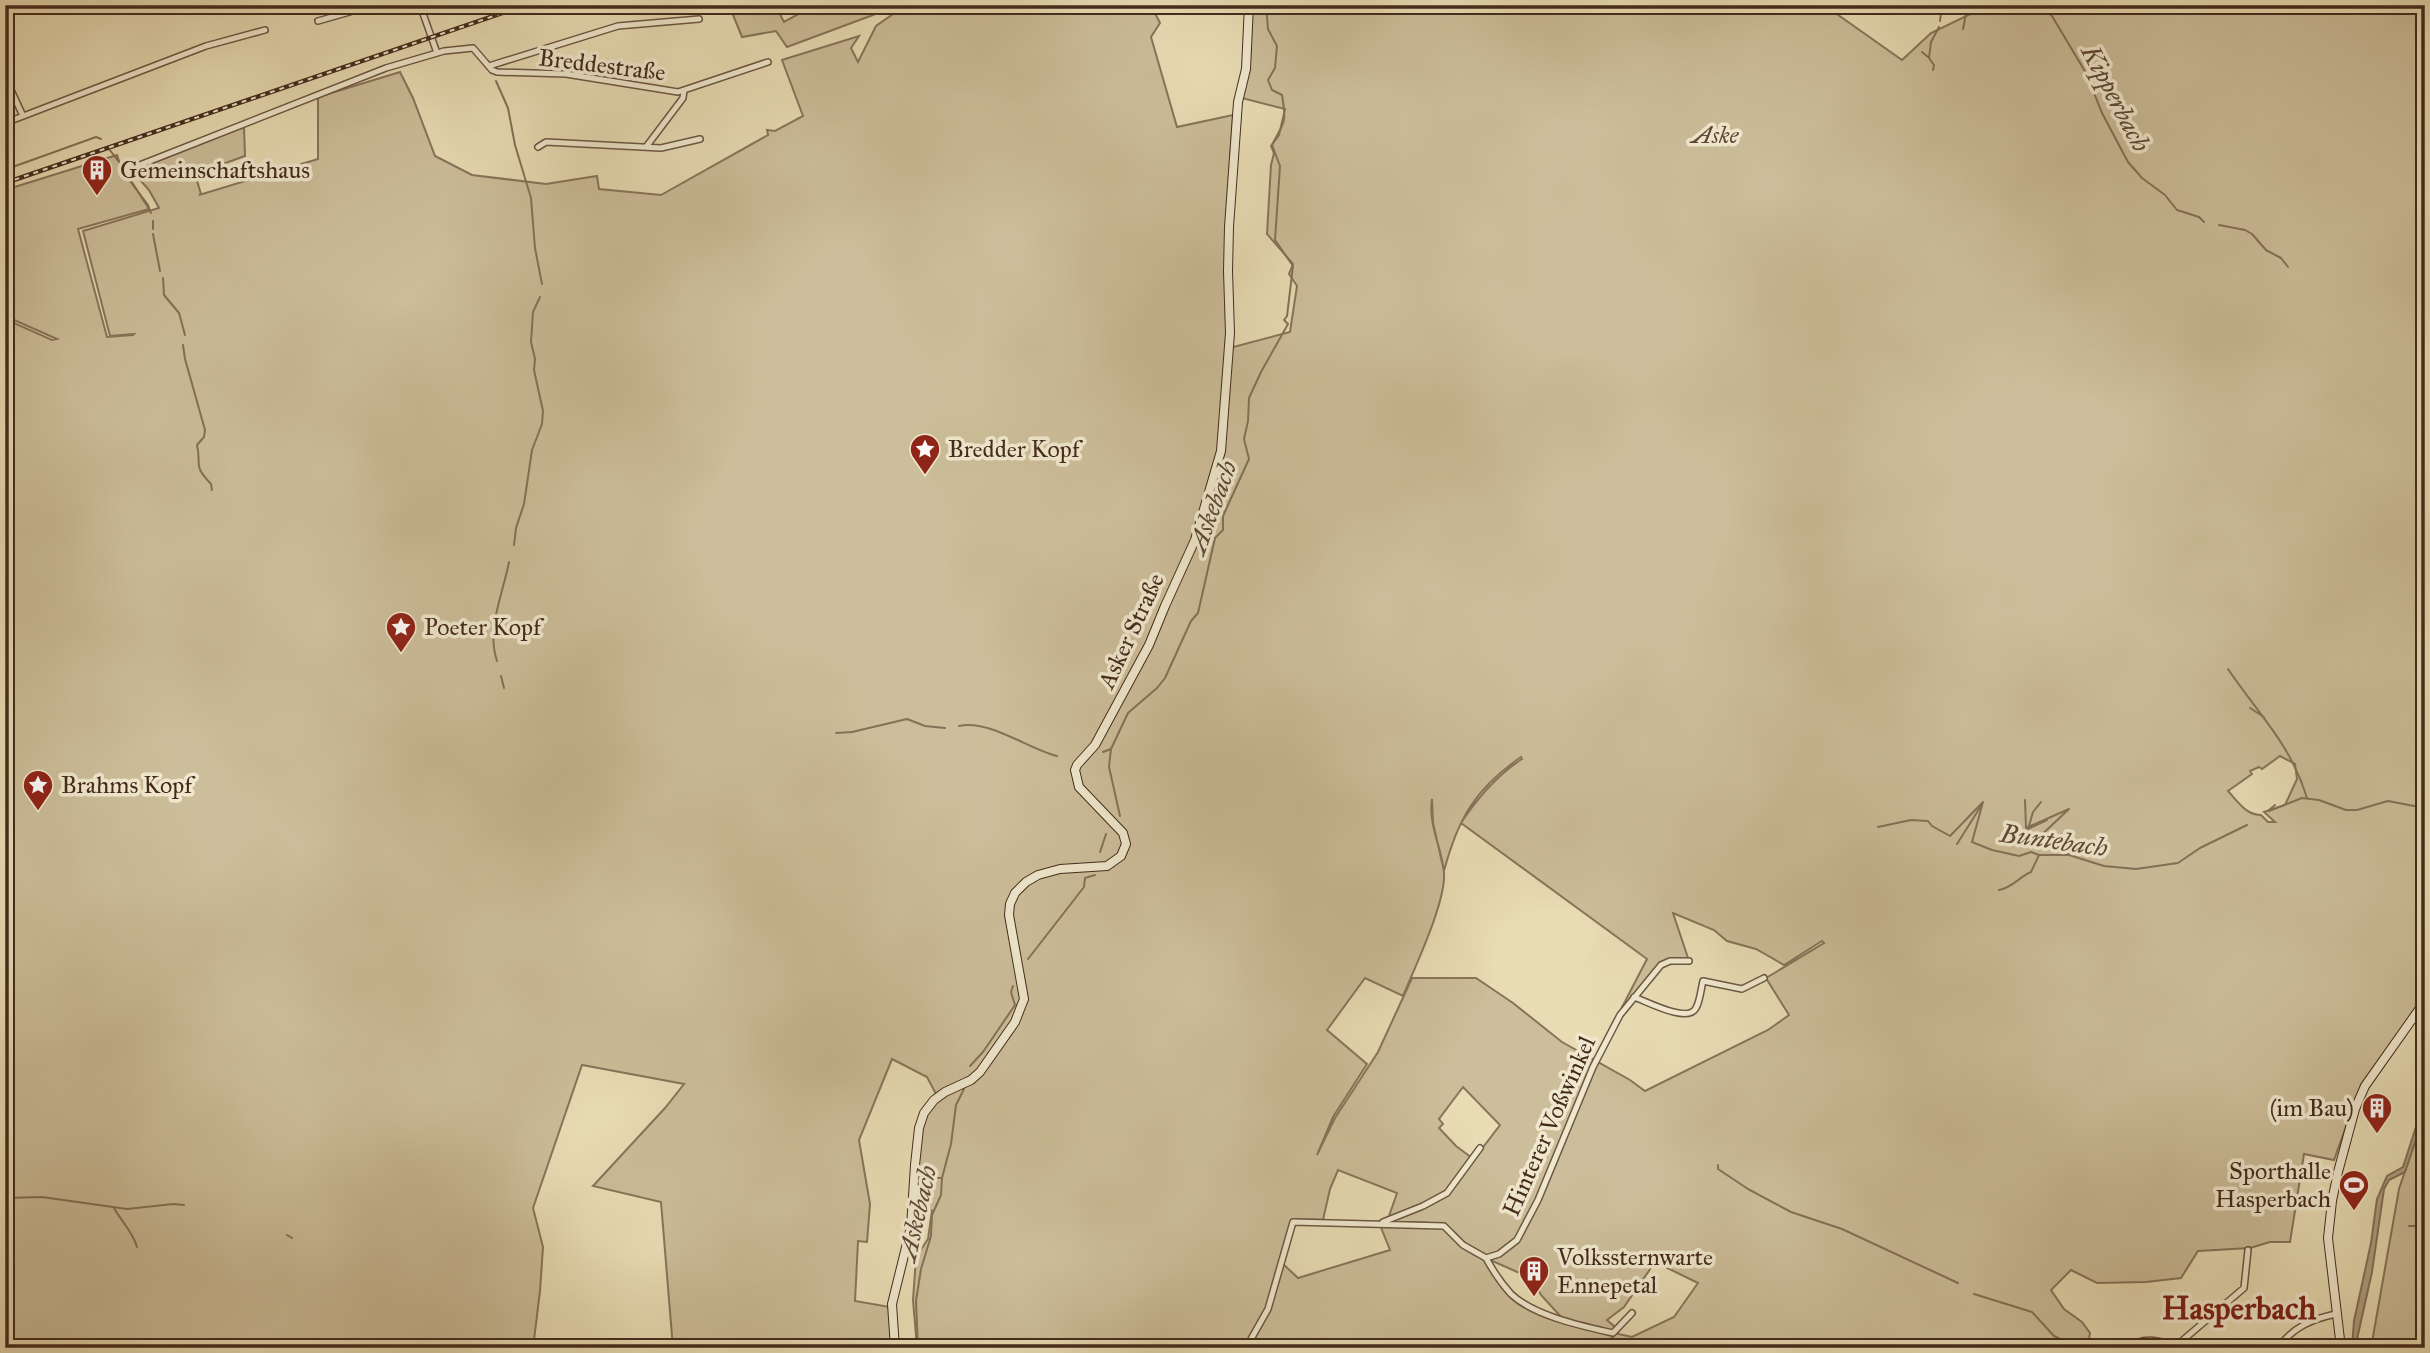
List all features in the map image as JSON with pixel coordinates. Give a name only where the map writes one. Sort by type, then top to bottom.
[{"type":"street","points":[[318,21],[374,5]]},
{"type":"street","points":[[420,5],[437,53]]},
{"type":"street","name":"Asker Straße","points":[[895,1348],[892,1304],[911,1227],[916,1153],[924,1113],[945,1091],[971,1080],[980,1072],[1014,1022],[1024,999],[1009,915],[1015,893],[1038,875],[1060,869],[1107,866],[1121,856],[1126,844],[1122,833],[1079,788],[1075,770],[1095,745],[1150,645],[1195,540],[1221,451],[1230,333],[1229,227],[1238,102],[1246,69],[1249,5]]},
{"type":"street","points":[[489,66],[618,26],[699,19]]},
{"type":"street","points":[[5,123],[206,46],[265,30]]},
{"type":"street","name":"Breddestraße","points":[[127,170],[347,82],[437,53],[466,47],[473,48],[497,72],[566,74],[640,87],[684,91],[768,62]]},
{"type":"street","points":[[5,77],[23,116]]},
{"type":"street","points":[[646,147],[683,98],[684,91]]},
{"type":"street","points":[[538,147],[546,142],[661,148],[700,139]]},
{"type":"street","name":"Hinterer Voßwinkel","points":[[1486,1258],[1499,1254],[1517,1240],[1538,1200],[1592,1067],[1620,1015],[1661,965],[1670,961],[1689,961]]},
{"type":"street","points":[[1634,997],[1671,1012],[1692,1013],[1703,981],[1742,989],[1764,978]]},
{"type":"street","points":[[2341,1348],[2328,1238],[2338,1172],[2354,1113],[2365,1086],[2425,1001]]},
{"type":"street","points":[[1381,1224],[1447,1193],[1480,1148]]},
{"type":"street","points":[[1246,1348],[1268,1309],[1293,1222],[1444,1226],[1464,1245],[1486,1258],[1499,1279],[1523,1303],[1551,1315],[1613,1333],[1632,1313]]},
{"type":"street","points":[[2130,1348],[2134,1343],[2143,1340],[2177,1347],[2244,1287],[2248,1250]]},
{"type":"street","points":[[2278,1348],[2295,1330],[2313,1319],[2336,1314]]},
{"type":"green space","points":[[729,5],[775,5],[784,22],[815,5],[893,5],[787,47],[776,31],[742,37]]},
{"type":"green space","name":"Aske","points":[[906,5],[1151,5],[1160,23],[1151,37],[1177,127],[1233,115],[1226,223],[1226,349],[1290,332],[1297,286],[1289,274],[1293,264],[1267,234],[1274,153],[1271,146],[1279,135],[1285,109],[1242,98],[1251,50],[1251,5],[1824,5],[1902,60],[1931,33],[1989,5],[2425,5],[2425,996],[2361,1085],[2334,1160],[2304,1154],[2290,1242],[2198,1251],[2181,1278],[2097,1283],[2071,1270],[2051,1290],[2064,1309],[2082,1322],[2090,1333],[2088,1344],[2079,1344],[2079,1348],[1611,1348],[1614,1333],[1632,1337],[1674,1317],[1698,1283],[1655,1262],[1624,1307],[1607,1320],[1616,1328],[1612,1331],[1562,1318],[1541,1295],[1533,1279],[1488,1259],[1499,1255],[1518,1241],[1539,1200],[1596,1061],[1645,1091],[1768,1030],[1789,1015],[1766,978],[1824,943],[1822,941],[1784,965],[1756,949],[1727,941],[1714,930],[1673,913],[1689,961],[1660,963],[1618,1015],[1647,959],[1461,823],[1444,871],[1443,868],[1443,885],[1435,917],[1403,996],[1365,978],[1327,1030],[1367,1064],[1333,1117],[1317,1155],[1335,1118],[1378,1052],[1412,978],[1476,978],[1562,1042],[1594,1060],[1537,1198],[1516,1239],[1499,1253],[1486,1257],[1479,1254],[1450,1229],[1439,1224],[1382,1223],[1438,1200],[1448,1193],[1500,1125],[1463,1087],[1439,1119],[1443,1124],[1439,1128],[1472,1158],[1445,1191],[1427,1203],[1388,1219],[1397,1193],[1338,1170],[1330,1189],[1323,1220],[1296,1219],[1282,1263],[1298,1278],[1390,1250],[1380,1225],[1444,1227],[1463,1247],[1484,1259],[1506,1291],[1523,1305],[1551,1317],[1612,1334],[1610,1348],[917,1348],[913,1300],[916,1257],[928,1239],[932,1211],[913,1197],[921,1128],[926,1114],[945,1091],[936,1094],[927,1077],[892,1059],[859,1140],[870,1204],[867,1242],[858,1241],[855,1301],[890,1307],[894,1348],[673,1348],[661,1202],[593,1186],[684,1084],[582,1065],[533,1208],[543,1247],[533,1348],[5,1348],[5,319],[52,340],[57,339],[5,316],[5,190],[117,155],[123,173],[128,176],[149,209],[78,229],[107,337],[133,335],[110,336],[83,231],[159,208],[149,190],[132,171],[244,127],[245,156],[195,174],[201,194],[199,195],[318,159],[318,97],[400,72],[435,156],[472,175],[546,184],[597,176],[599,189],[661,195],[768,135],[767,130],[775,131],[803,116],[782,60],[859,36],[851,48],[858,62],[876,26]],"holes":[[[2280,756],[2295,764],[2297,779],[2285,805],[2264,812],[2275,822],[2268,822],[2261,815],[2247,810],[2228,791],[2252,774],[2250,771],[2259,767],[2262,769]],[[1521,757],[1522,759],[1488,788],[1462,822],[1492,780]]]},
{"type":"green space","points":[[2425,1112],[2425,1348],[2371,1348],[2399,1189]]},
{"type":"shaded area","points":[[2425,1099],[2425,1112],[2405,1172],[2389,1180],[2384,1189],[2372,1272],[2355,1348],[2352,1348],[2354,1321],[2371,1243],[2377,1199],[2387,1176],[2403,1167]]},
{"type":"waterway","name":"Askebach","points":[[1120,816],[1109,767],[1111,749],[1128,713],[1165,678],[1191,621],[1198,613],[1215,538],[1223,530],[1223,516],[1249,459],[1244,439],[1249,398],[1288,324],[1284,320],[1287,316],[1293,266],[1275,240],[1280,166],[1272,145],[1283,122],[1284,112],[1282,95],[1272,90],[1268,80],[1275,68],[1277,46],[1268,29],[1266,5]]},
{"type":"waterway","points":[[1940,21],[1942,5]]},
{"type":"waterway","name":"Kipperbach","points":[[2042,5],[2052,16],[2086,73],[2102,113],[2128,162],[2142,178],[2165,195],[2177,210],[2199,217],[2204,222]]},
{"type":"waterway","points":[[1963,29],[1966,14]]},
{"type":"waterway","points":[[1933,70],[1934,65],[1929,58],[1931,42],[1939,27]]},
{"type":"waterway","points":[[1922,52],[1928,57]]},
{"type":"waterway","points":[[496,81],[508,108],[515,145],[531,198],[535,248],[542,284]]},
{"type":"waterway","points":[[7,169],[96,137],[101,139]]},
{"type":"waterway","points":[[109,149],[123,167]]},
{"type":"waterway","points":[[127,177],[151,213]]},
{"type":"waterway","points":[[153,221],[153,229]]},
{"type":"waterway","name":"Kipperbach","points":[[2219,225],[2252,234],[2266,250],[2281,258],[2288,267]]},
{"type":"waterway","points":[[153,234],[160,271]]},
{"type":"waterway","points":[[163,278],[164,295],[179,313],[185,335]]},
{"type":"waterway","points":[[514,545],[524,504],[532,450],[542,424],[543,411],[531,342],[533,312],[540,297]]},
{"type":"waterway","points":[[183,345],[205,430],[204,437],[197,445],[199,465],[212,490]]},
{"type":"waterway","points":[[497,661],[494,624],[509,562]]},
{"type":"waterway","points":[[2228,669],[2283,745],[2307,798]]},
{"type":"waterway","points":[[501,676],[504,688]]},
{"type":"waterway","points":[[2250,708],[2264,717]]},
{"type":"waterway","points":[[836,733],[852,732],[907,719],[925,726],[945,728]]},
{"type":"waterway","points":[[959,726],[983,727],[1057,756]]},
{"type":"waterway","name":"Askebach","points":[[1103,752],[1111,749]]},
{"type":"waterway","name":"Buntebach","points":[[2269,811],[2302,798],[2319,800],[2346,810],[2357,810],[2388,801],[2425,806]]},
{"type":"waterway","points":[[2025,800],[2026,828],[2069,809],[2036,840],[2069,854]]},
{"type":"waterway","name":"Buntebach","points":[[1878,827],[1911,820],[1928,821],[1950,836],[1983,802],[1972,842],[2019,856],[2031,852],[2039,855],[2069,855],[2104,866],[2136,869],[2178,863],[2200,848],[2247,825]]},
{"type":"waterway","points":[[2041,802],[2033,812],[2028,829],[2047,820]]},
{"type":"waterway","name":"Buntebach","points":[[2269,810],[2275,805]]},
{"type":"waterway","points":[[1957,844],[1981,806]]},
{"type":"waterway","name":"Askebach","points":[[1100,852],[1106,834]]},
{"type":"waterway","points":[[1999,890],[2031,872],[2039,855]]},
{"type":"waterway","name":"Askebach","points":[[1028,959],[1084,887],[1085,878],[1095,875]]},
{"type":"waterway","name":"Askebach","points":[[970,1066],[983,1052],[1015,1005],[1011,992],[1013,986]]},
{"type":"waterway","name":"Askebach","points":[[918,1348],[916,1301],[921,1269],[931,1236],[932,1215],[941,1195],[956,1105],[964,1089]]},
{"type":"waterway","points":[[1718,1165],[1718,1169],[1748,1189],[1791,1212],[1842,1229],[1958,1283]]},
{"type":"waterway","points":[[929,1201],[926,1178],[942,1178]]},
{"type":"waterway","points":[[5,1198],[42,1197],[127,1209],[184,1205]]},
{"type":"waterway","points":[[114,1208],[137,1247]]},
{"type":"waterway","points":[[2409,1226],[2425,1226]]},
{"type":"waterway","points":[[287,1235],[292,1238]]},
{"type":"waterway","points":[[1974,1294],[2032,1312],[2054,1336],[2066,1342]]},
{"type":"railway","points":[[5,183],[526,5]]},
{"type":"place","name":"Gemeinschaftshaus","points":[[97,197]]},
{"type":"place","name":"Bredder Kopf","points":[[925,476]]},
{"type":"place","name":"Poeter Kopf","points":[[401,654]]},
{"type":"place","name":"Brahms Kopf","points":[[38,812]]},
{"type":"place","name":"(im Bau)","points":[[2377,1135]]},
{"type":"place","name":"Sporthalle Hasperbach","points":[[2354,1212]]},
{"type":"place","name":"Volkssternwarte Ennepetal","points":[[1534,1298]]},
{"type":"district","name":"Hasperbach","points":[[2239,1308]]}]
